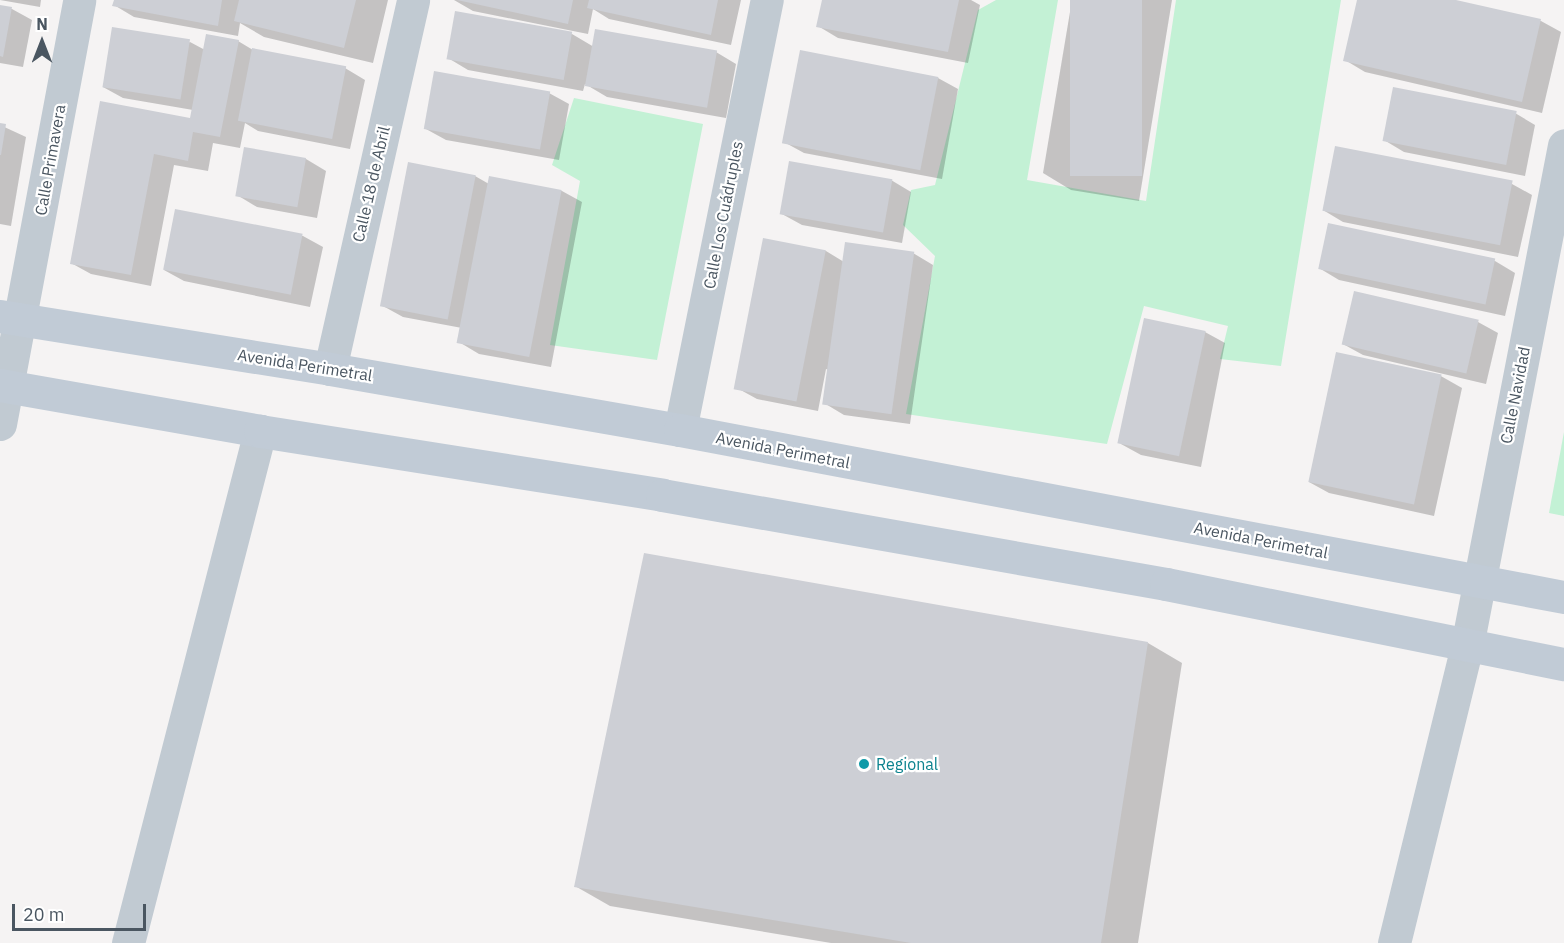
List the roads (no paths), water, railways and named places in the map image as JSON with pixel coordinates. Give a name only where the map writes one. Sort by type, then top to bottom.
[{"type":"main road","name":"Avenida Perimetral","points":[[10,318],[330,369],[680,430],[1564,597]]},
{"type":"main road","points":[[4,386],[260,431],[662,495],[1154,582],[1564,664]]},
{"type":"street","name":"Calle Primavera","points":[[0,424],[10,318],[79,0]]},
{"type":"street","name":"Calle 18 de Abril","points":[[330,369],[413,0]]},
{"type":"street","name":"Calle Los Cuádruples","points":[[680,430],[767,0]]},
{"type":"street","name":"Calle Navidad","points":[[1394,943],[1467,646],[1564,144]]},
{"type":"street","points":[[128,943],[260,431]]},
{"type":"place","name":"Regional","points":[[864,764]]}]
